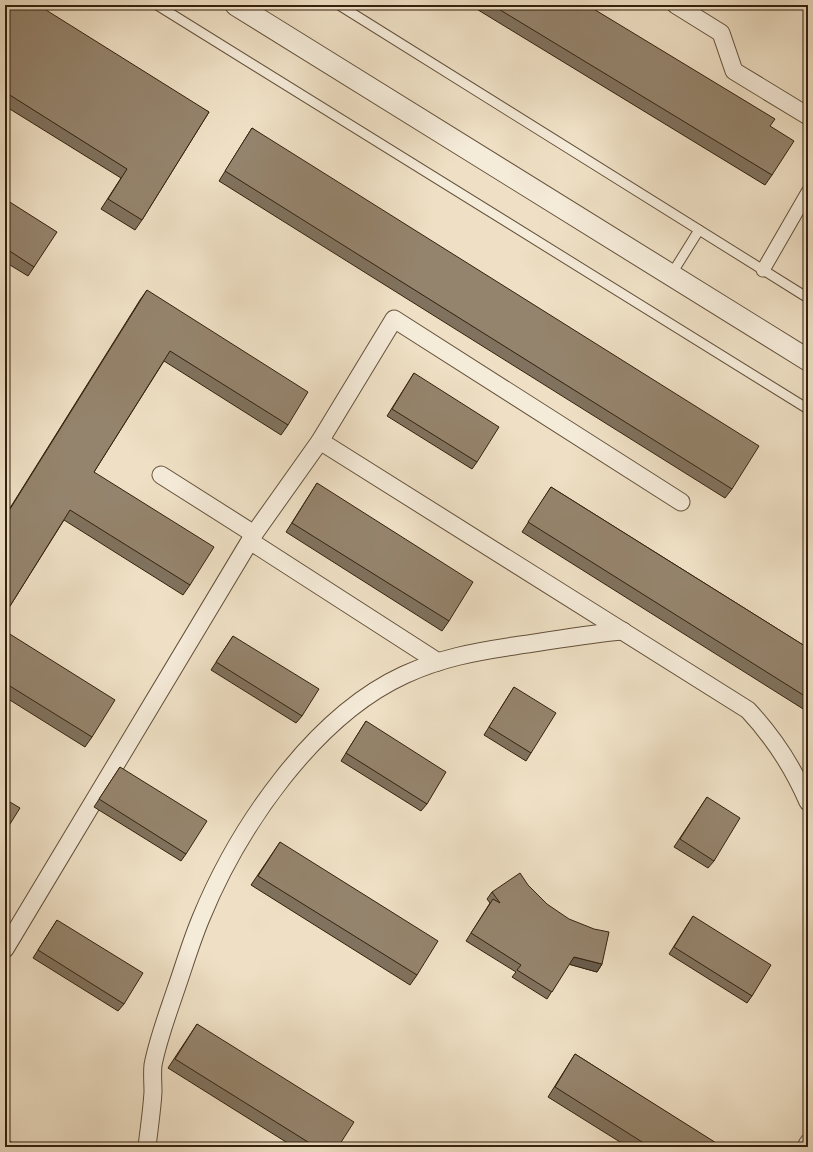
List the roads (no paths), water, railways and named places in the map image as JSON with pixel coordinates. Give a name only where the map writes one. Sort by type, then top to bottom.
[{"type":"street","points":[[236,5],[808,360]]},
{"type":"street","points":[[676,5],[721,33],[734,71],[808,116]]},
{"type":"street","points":[[763,270],[808,192]]},
{"type":"street","points":[[5,949],[252,538],[320,441],[394,319],[681,502]]},
{"type":"street","points":[[320,441],[748,710],[762,725],[786,757],[808,802]]},
{"type":"street","points":[[161,475],[252,538],[438,662]]},
{"type":"street","points":[[147,1147],[153,1094],[153,1066],[170,1009],[201,919],[233,854],[275,790],[328,728],[360,701],[402,675],[438,662],[484,650],[584,634],[623,631]]},
{"type":"street","points":[[806,1147],[808,1143]]},
{"type":"lane","points":[[156,5],[808,409]]},
{"type":"lane","points":[[339,5],[808,298]]},
{"type":"lane","points":[[671,275],[699,230]]}]
